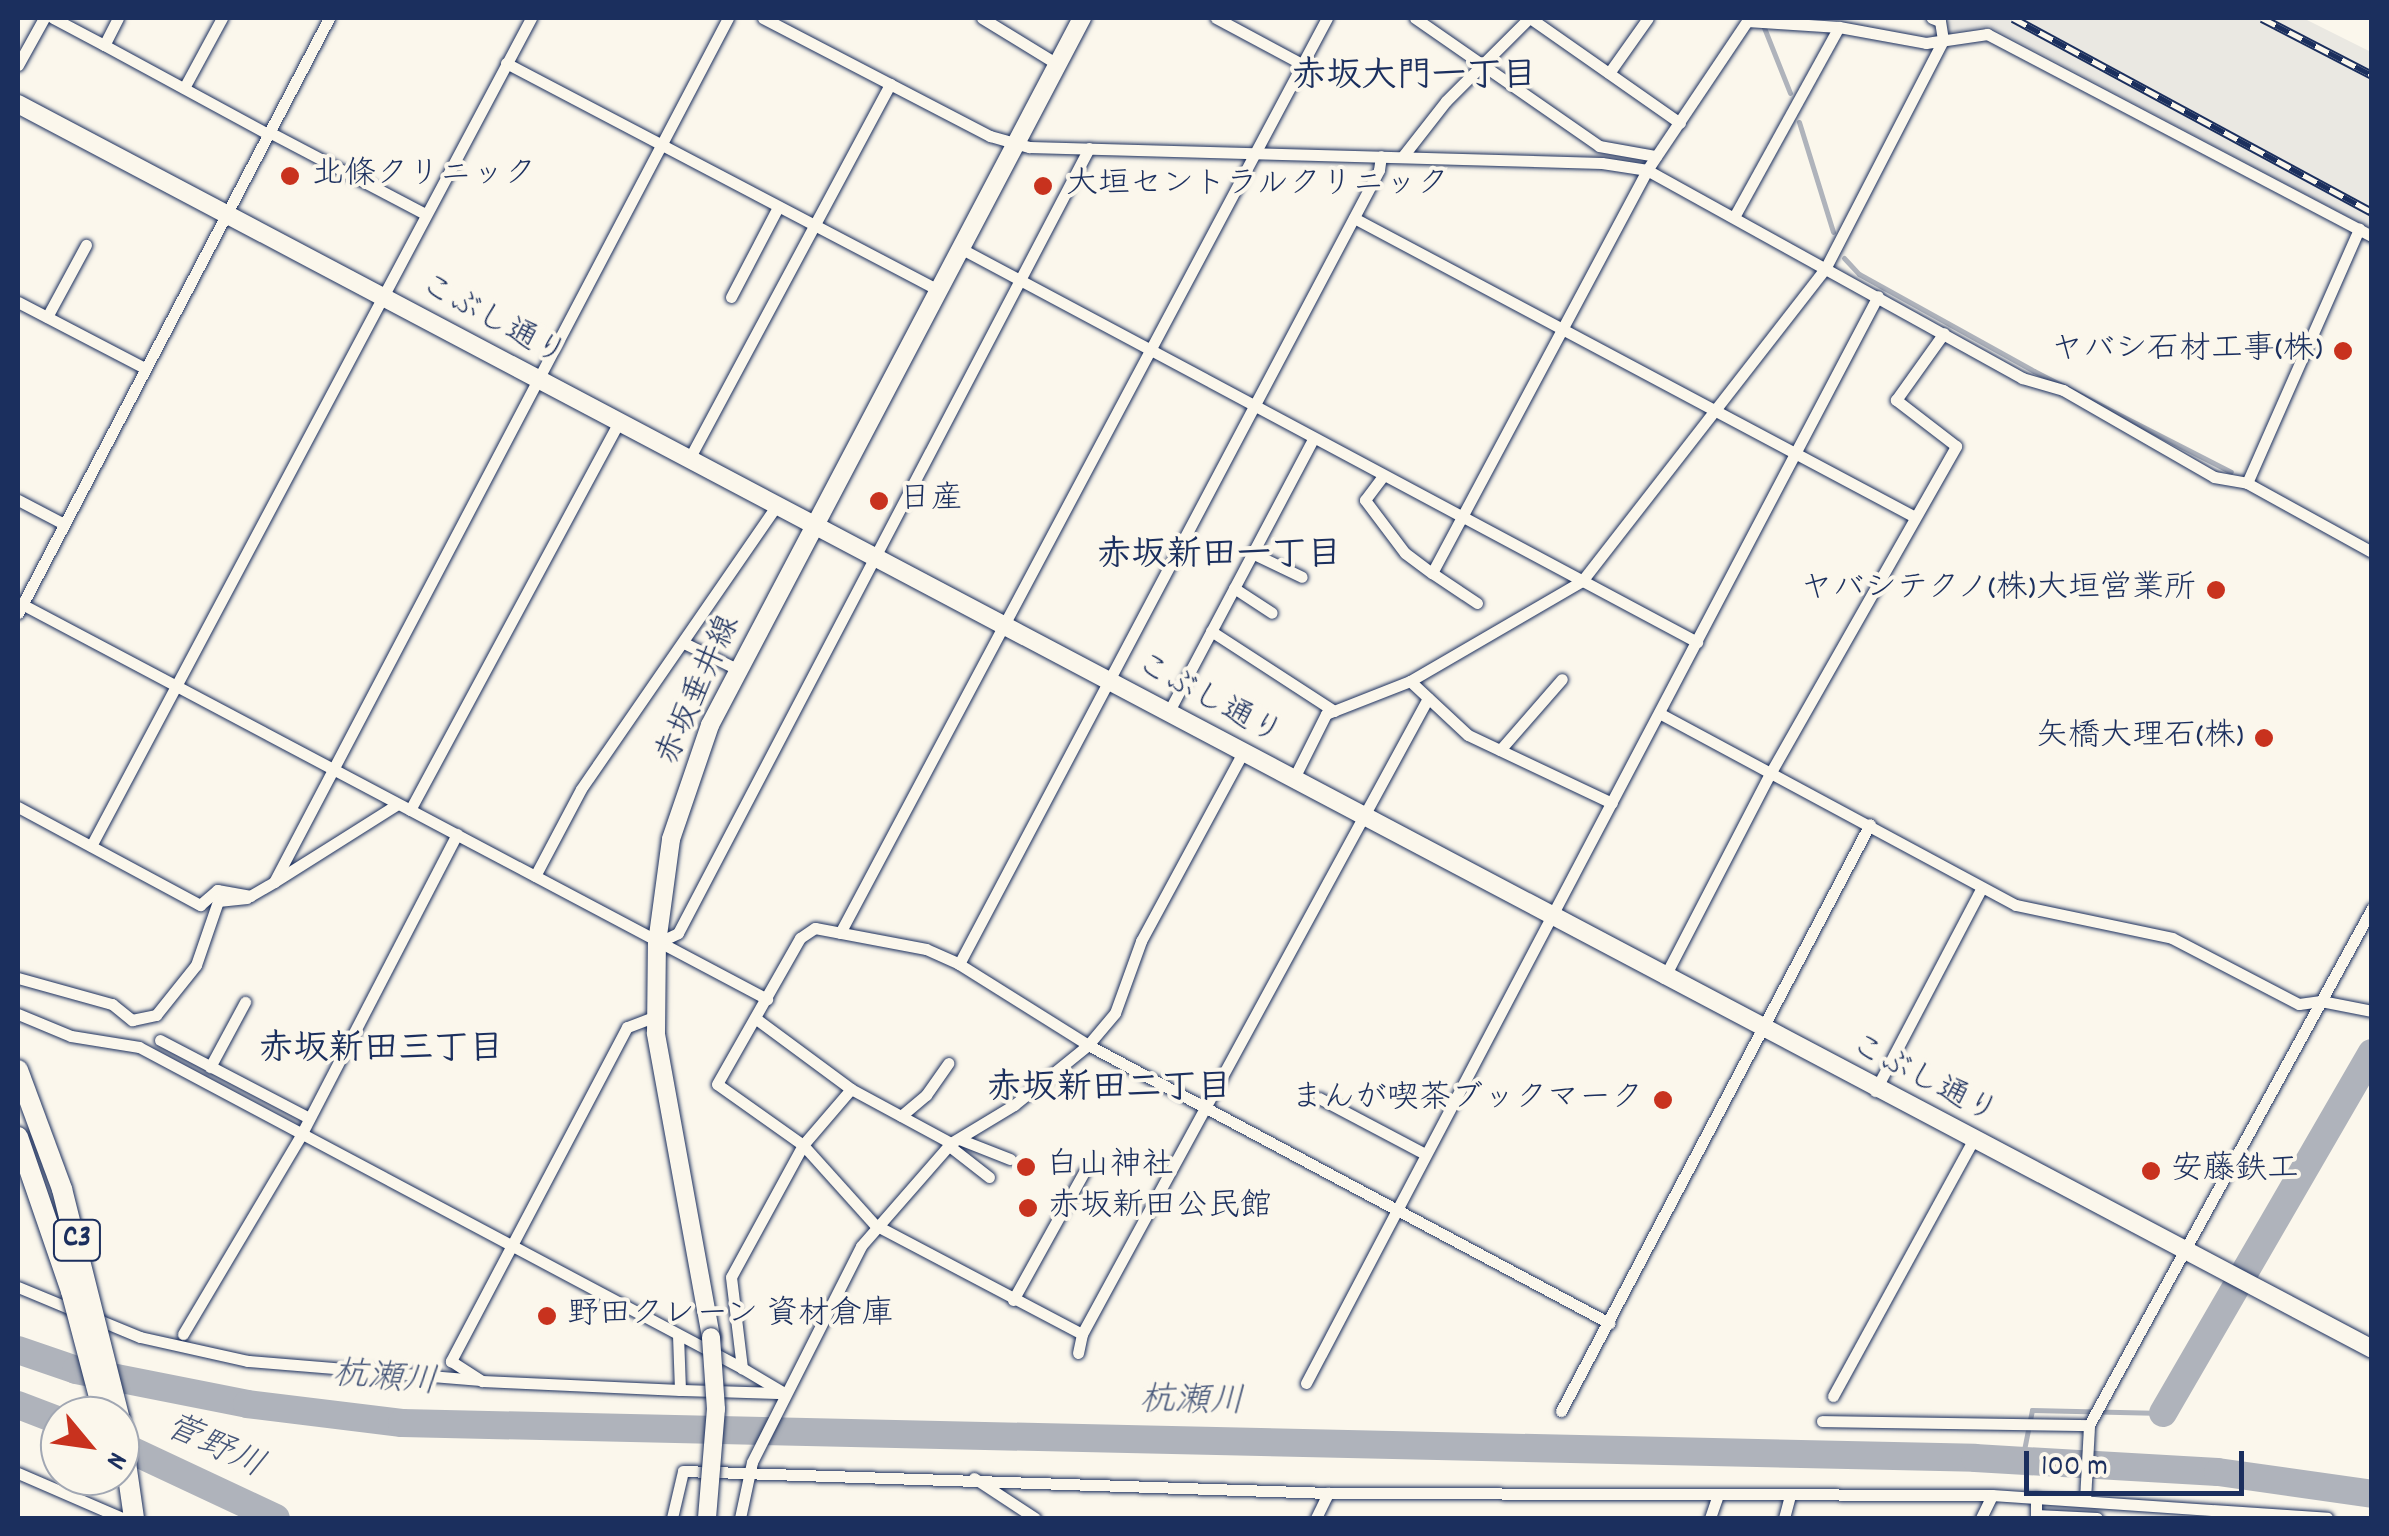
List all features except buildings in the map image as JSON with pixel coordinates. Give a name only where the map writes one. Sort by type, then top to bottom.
[{"type":"highway","name":"C3","points":[[18,1070],[62,1188],[114,1396]]},
{"type":"highway","name":"C3","points":[[18,1137],[71,1290],[99,1396]]},
{"type":"street","points":[[18,65],[44,18]]},
{"type":"street","points":[[53,18],[425,214]]},
{"type":"street","points":[[104,45],[118,18]]},
{"type":"street","points":[[184,88],[222,18]]},
{"type":"street","points":[[330,18],[19,607],[767,999]]},
{"type":"street","points":[[91,846],[530,18]]},
{"type":"street","points":[[274,882],[728,18]]},
{"type":"street","points":[[763,18],[1015,144],[1404,156],[1647,170],[2022,378],[2063,390],[2214,477],[2248,484],[2372,552]]},
{"type":"street","points":[[982,18],[1057,64]]},
{"type":"street","name":"赤坂垂井線","points":[[707,1518],[716,1408],[711,1338],[668,1120],[656,1016],[657,943],[671,839],[710,725],[1082,18]]},
{"type":"street","points":[[840,934],[1300,63],[1328,18]]},
{"type":"street","points":[[1415,18],[1599,146],[1656,156]]},
{"type":"street","points":[[1404,156],[1482,64],[1529,18],[1680,123]]},
{"type":"street","points":[[1609,73],[1648,18]]},
{"type":"street","points":[[1293,780],[1326,714],[1410,681],[1582,582],[1718,412],[1825,269],[1944,40],[1940,21],[1932,18]]},
{"type":"street","points":[[1221,19],[1300,63]]},
{"type":"street","points":[[1432,573],[1647,170],[1758,19],[1838,27],[1926,43],[1987,34],[2372,236]]},
{"type":"street","points":[[1734,216],[1838,27]]},
{"type":"street","points":[[506,63],[938,290]]},
{"type":"street","points":[[688,461],[890,84]]},
{"type":"street","name":"こぶし通り","points":[[18,104],[2230,1279],[2372,1349]]},
{"type":"street","points":[[657,943],[678,934],[1023,283],[1088,148]]},
{"type":"street","points":[[960,964],[1354,218],[1381,156]]},
{"type":"street","points":[[731,297],[778,208]]},
{"type":"street","points":[[1354,218],[1916,517]]},
{"type":"street","points":[[2248,484],[2358,229]]},
{"type":"street","points":[[48,317],[86,245]]},
{"type":"street","points":[[960,248],[1697,642]]},
{"type":"street","points":[[1306,1383],[1878,296]]},
{"type":"street","points":[[18,302],[145,368]]},
{"type":"street","points":[[1664,978],[1771,772],[1956,446],[1896,400],[1944,333]]},
{"type":"street","points":[[18,978],[112,1004],[132,1020],[156,1016],[196,965],[218,902],[236,904],[404,807],[618,424]]},
{"type":"street","points":[[1168,713],[1313,439]]},
{"type":"street","points":[[1382,476],[1365,500],[1405,554],[1478,603]]},
{"type":"street","points":[[18,500],[64,524]]},
{"type":"street","points":[[535,876],[582,789],[775,508]]},
{"type":"street","points":[[1252,553],[1302,577]]},
{"type":"street","points":[[1234,588],[1272,613]]},
{"type":"street","points":[[1211,632],[1334,711]]},
{"type":"street","points":[[684,643],[738,670]]},
{"type":"street","points":[[1500,750],[1562,679]]},
{"type":"street","points":[[1410,681],[1468,735],[1612,804]]},
{"type":"street","points":[[1078,1353],[1082,1334],[1428,698]]},
{"type":"street","points":[[1659,713],[2016,905],[2172,938],[2299,1004],[2322,1000],[2372,1011]]},
{"type":"street","points":[[740,1518],[750,1467],[782,1397],[875,1225],[953,1142],[1014,1105],[1088,1045],[1114,1013],[1141,941],[1242,754]]},
{"type":"street","points":[[18,807],[200,904],[217,890],[250,896]]},
{"type":"street","points":[[1561,1412],[1870,824]]},
{"type":"street","points":[[183,1334],[301,1135],[457,834]]},
{"type":"street","points":[[1875,1091],[1981,889]]},
{"type":"street","points":[[2085,1496],[2092,1420],[2372,908]]},
{"type":"street","points":[[1082,1334],[875,1225],[803,1145],[717,1084],[800,938],[815,928],[926,949],[960,964],[1088,1045],[1397,1206],[1609,1323]]},
{"type":"street","points":[[210,1067],[246,1002]]},
{"type":"street","points":[[18,1014],[71,1036],[140,1047],[742,1368],[782,1397]]},
{"type":"street","points":[[482,1380],[451,1361],[627,1027],[656,1016]]},
{"type":"street","points":[[755,1018],[851,1089],[953,1142],[1010,1159]]},
{"type":"street","points":[[160,1040],[309,1118]]},
{"type":"street","points":[[901,1116],[926,1095],[948,1063]]},
{"type":"street","points":[[742,1368],[731,1277],[803,1145],[851,1089]]},
{"type":"street","points":[[1320,1098],[1425,1154]]},
{"type":"street","points":[[1833,1396],[1973,1140]]},
{"type":"street","points":[[953,1142],[989,1177]]},
{"type":"street","points":[[1013,1300],[1084,1172]]},
{"type":"street","points":[[18,1287],[140,1337],[248,1361],[482,1380],[782,1397]]},
{"type":"street","points":[[678,1335],[680,1390]]},
{"type":"street","points":[[1822,1421],[2030,1424],[2092,1420]]},
{"type":"street","points":[[672,1518],[683,1472],[750,1467],[1328,1493],[1790,1499],[2085,1496],[2326,1518]]},
{"type":"street","points":[[18,1473],[116,1517]]},
{"type":"street","points":[[974,1478],[1035,1518]]},
{"type":"street","points":[[1316,1518],[1328,1493]]},
{"type":"street","points":[[1981,1518],[1992,1495]]},
{"type":"street","points":[[2036,1497],[2036,1515],[2098,1518]]},
{"type":"street","points":[[1710,1518],[1717,1498]]},
{"type":"street","points":[[1784,1518],[1790,1499]]},
{"type":"street","points":[[2190,1518],[2194,1505]]},
{"type":"shaded area","points":[[1944,18],[2303,18],[2371,52],[2371,229],[1989,26],[1949,32]]},
{"type":"waterway","points":[[1763,25],[1790,93]]},
{"type":"waterway","points":[[1799,122],[1833,232]]},
{"type":"waterway","points":[[1844,258],[1859,274],[2034,371],[2231,472]]},
{"type":"waterway","points":[[2163,1413],[2372,1053]]},
{"type":"waterway","name":"杭瀬川","points":[[18,1350],[76,1370],[247,1404],[402,1423],[1975,1458],[2218,1472],[2372,1494]]},
{"type":"waterway","name":"菅野川","points":[[18,1405],[40,1413]]},
{"type":"waterway","points":[[2022,1460],[2032,1410],[2163,1413]]},
{"type":"waterway","name":"菅野川","points":[[140,1454],[276,1518]]},
{"type":"railway","points":[[2013,18],[2372,212]]},
{"type":"railway","points":[[2262,18],[2372,75]]},
{"type":"place","name":"北條クリニック","points":[[290,176]]},
{"type":"place","name":"大垣セントラルクリニック","points":[[1043,186]]},
{"type":"place","name":"ヤバシ石材工事(株)","points":[[2343,351]]},
{"type":"place","name":"日産","points":[[879,501]]},
{"type":"place","name":"ヤバシテクノ(株)大垣営業所","points":[[2216,590]]},
{"type":"place","name":"矢橋大理石(株)","points":[[2264,738]]},
{"type":"place","name":"まんが喫茶ブックマーク","points":[[1663,1100]]},
{"type":"place","name":"白山神社","points":[[1026,1167]]},
{"type":"place","name":"安藤鉄工","points":[[2151,1171]]},
{"type":"place","name":"赤坂新田公民館","points":[[1028,1208]]},
{"type":"place","name":"野田クレーン 資材倉庫","points":[[547,1316]]},
{"type":"district","name":"赤坂大門一丁目","points":[[1414,78]]},
{"type":"district","name":"赤坂新田一丁目","points":[[1219,557]]},
{"type":"district","name":"赤坂新田三丁目","points":[[381,1051]]},
{"type":"district","name":"赤坂新田二丁目","points":[[1109,1090]]}]
